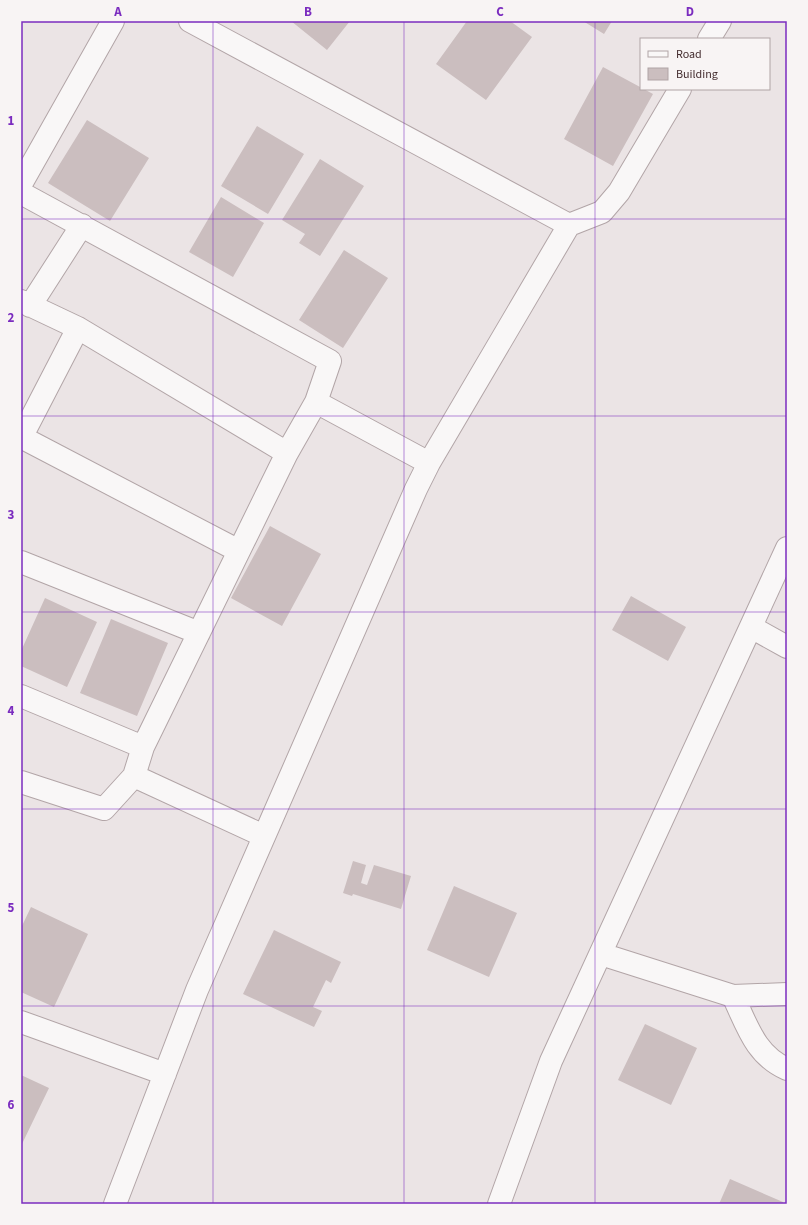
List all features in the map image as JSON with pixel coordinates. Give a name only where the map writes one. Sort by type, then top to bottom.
[{"type":"street","points":[[21,184],[113,21]]},
{"type":"street","points":[[190,21],[569,225]]},
{"type":"street","points":[[710,38],[720,21]]},
{"type":"street","points":[[115,1204],[197,990],[416,489],[429,463],[569,225],[602,212],[619,192],[679,90]]},
{"type":"street","points":[[21,193],[330,361],[316,402],[287,453],[143,747],[134,776],[104,809],[21,782]]},
{"type":"street","points":[[82,225],[26,304],[78,328],[287,453]]},
{"type":"street","points":[[78,328],[21,437],[239,551]]},
{"type":"street","points":[[316,402],[429,463]]},
{"type":"street","points":[[499,1204],[551,1061],[787,548]]},
{"type":"street","points":[[21,562],[199,633]]},
{"type":"street","points":[[751,627],[787,647]]},
{"type":"street","points":[[21,696],[143,747]]},
{"type":"street","points":[[134,776],[264,836]]},
{"type":"street","points":[[601,954],[733,996],[787,994]]},
{"type":"street","points":[[733,996],[762,1052],[774,1063],[787,1068]]},
{"type":"street","points":[[21,1022],[165,1074]]},
{"type":"building","points":[[291,21],[350,21],[327,50]]},
{"type":"building","points":[[467,21],[510,21],[532,37],[486,100],[436,64]]},
{"type":"building","points":[[583,21],[612,21],[604,34]]},
{"type":"building","points":[[603,67],[640,87],[640,90],[646,90],[653,94],[613,166],[564,139]]},
{"type":"building","points":[[87,120],[149,158],[110,221],[48,183]]},
{"type":"building","points":[[257,126],[304,154],[268,214],[221,186]]},
{"type":"building","points":[[320,159],[364,186],[320,256],[299,243],[305,234],[282,220]]},
{"type":"building","points":[[221,197],[264,223],[233,277],[189,252]]},
{"type":"building","points":[[344,250],[388,278],[343,348],[299,320]]},
{"type":"building","points":[[270,526],[321,554],[282,626],[231,598]]},
{"type":"building","points":[[631,596],[686,627],[668,661],[612,630]]},
{"type":"building","points":[[45,598],[97,622],[67,687],[21,666],[21,651]]},
{"type":"building","points":[[111,619],[168,643],[137,716],[80,693]]},
{"type":"building","points":[[353,861],[366,865],[361,883],[367,885],[374,865],[411,876],[401,909],[353,894],[352,896],[343,893]]},
{"type":"building","points":[[454,886],[517,913],[489,977],[427,950]]},
{"type":"building","points":[[31,907],[88,934],[54,1007],[21,992],[21,928]]},
{"type":"building","points":[[274,930],[341,962],[331,983],[326,980],[313,1007],[322,1011],[314,1027],[243,994]]},
{"type":"building","points":[[645,1024],[697,1048],[671,1105],[618,1080]]},
{"type":"building","points":[[21,1075],[49,1088],[21,1146]]},
{"type":"building","points":[[730,1179],[783,1202],[783,1204],[719,1204]]}]
